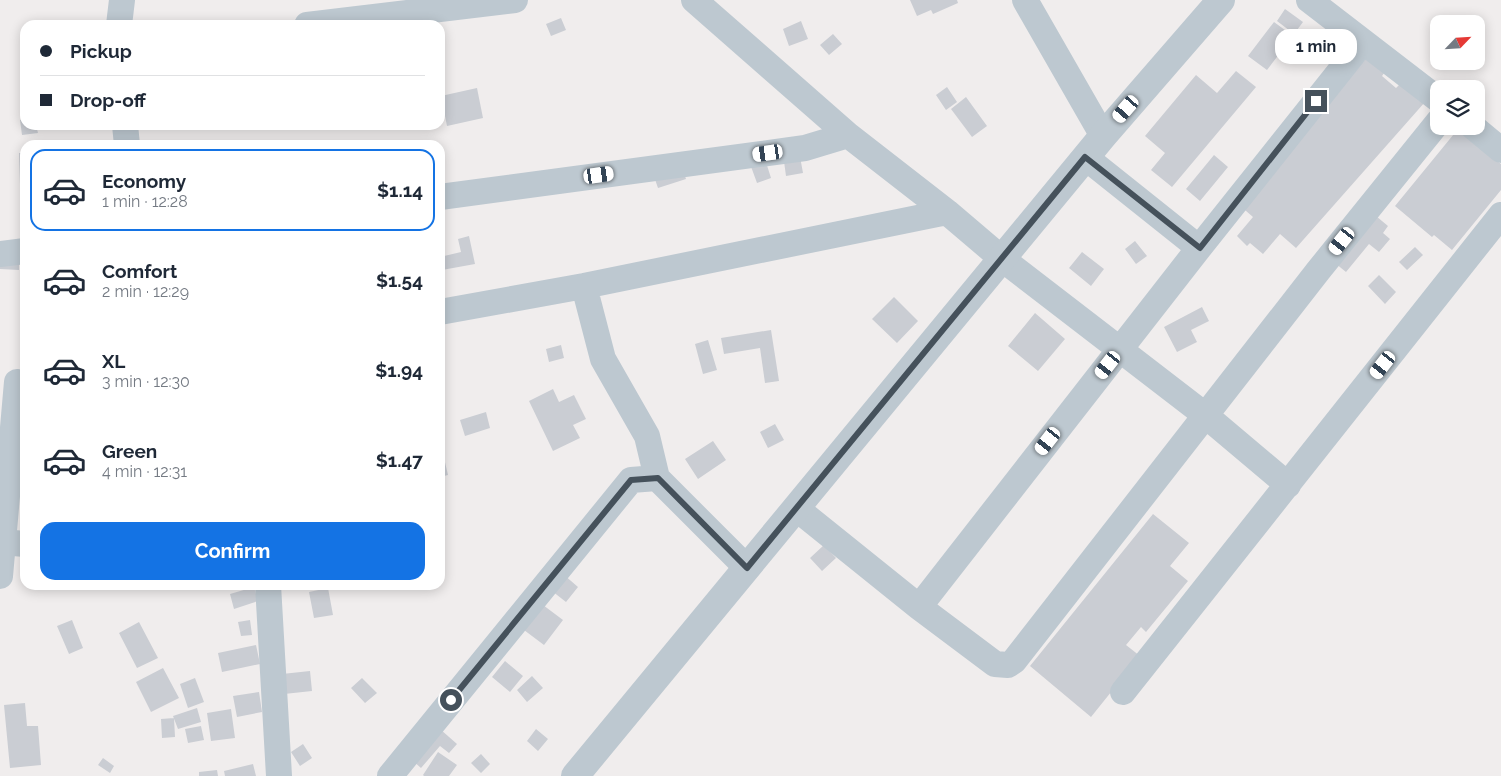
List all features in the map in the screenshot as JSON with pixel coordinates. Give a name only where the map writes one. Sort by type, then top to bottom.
[{"type":"street","points":[[120,20],[122,0]]},
{"type":"street","points":[[349,20],[515,0]]},
{"type":"street","points":[[694,0],[848,135],[1119,350],[1205,415],[1288,485]]},
{"type":"street","points":[[1026,0],[1103,136]]},
{"type":"street","points":[[576,776],[1085,157],[1221,0]]},
{"type":"street","points":[[1309,0],[1430,93]]},
{"type":"street","points":[[918,607],[1363,42]]},
{"type":"street","points":[[796,508],[918,607],[995,664],[1008,665],[1014,661],[1318,271],[1430,132]]},
{"type":"street","points":[[445,196],[805,148],[848,135]]},
{"type":"street","points":[[1483,135],[1501,150]]},
{"type":"street","points":[[1085,157],[1200,248]]},
{"type":"street","points":[[445,311],[584,286],[947,212]]},
{"type":"street","points":[[1123,692],[1501,215]]},
{"type":"street","points":[[0,254],[20,252]]},
{"type":"street","points":[[584,286],[603,358],[647,436],[658,478],[747,568]]},
{"type":"street","points":[[0,576],[14,543],[14,382]]},
{"type":"street","points":[[390,776],[631,480],[658,478]]},
{"type":"street","points":[[268,590],[279,776]]},
{"type":"building","points":[[910,0],[957,0],[958,3],[933,14],[931,10],[917,16]]},
{"type":"building","points":[[1285,9],[1303,22],[1294,34],[1277,21]]},
{"type":"building","points":[[561,18],[566,30],[551,36],[546,24]]},
{"type":"building","points":[[801,21],[808,39],[789,46],[783,29]]},
{"type":"building","points":[[1274,22],[1293,36],[1267,70],[1248,56]]},
{"type":"building","points":[[833,34],[842,44],[829,55],[820,45]]},
{"type":"building","points":[[1370,54],[1387,69],[1382,76],[1396,88],[1402,82],[1425,102],[1296,248],[1280,234],[1263,254],[1250,243],[1247,246],[1237,236],[1253,217],[1238,204]]},
{"type":"building","points":[[1236,71],[1256,87],[1172,187],[1151,170],[1165,153],[1145,136],[1196,75],[1217,93]]},
{"type":"building","points":[[947,87],[957,102],[946,110],[936,95]]},
{"type":"building","points":[[477,88],[483,118],[447,126],[445,95]]},
{"type":"building","points":[[966,97],[987,126],[972,137],[951,109]]},
{"type":"building","points":[[21,130],[37,130],[38,133],[22,135]]},
{"type":"building","points":[[1453,135],[1465,135],[1501,164],[1501,190],[1452,250],[1434,235],[1432,237],[1395,206]]},
{"type":"building","points":[[799,151],[803,173],[786,176],[783,154]]},
{"type":"building","points":[[677,153],[686,179],[658,188],[649,162]]},
{"type":"building","points":[[1214,155],[1228,167],[1200,201],[1186,189]]},
{"type":"building","points":[[764,156],[771,178],[757,183],[749,161]]},
{"type":"building","points":[[1370,211],[1388,226],[1383,233],[1390,239],[1379,252],[1369,244],[1346,272],[1330,259]]},
{"type":"building","points":[[469,236],[475,264],[445,269],[445,256],[461,252],[458,239]]},
{"type":"building","points":[[1135,241],[1147,256],[1136,264],[1125,249]]},
{"type":"building","points":[[1415,247],[1423,255],[1407,270],[1399,262]]},
{"type":"building","points":[[0,252],[19,252],[19,270],[0,269]]},
{"type":"building","points":[[1082,252],[1104,269],[1091,286],[1069,268]]},
{"type":"building","points":[[1379,275],[1396,292],[1385,304],[1368,286]]},
{"type":"building","points":[[894,297],[918,321],[897,343],[872,319]]},
{"type":"building","points":[[1202,307],[1209,321],[1191,330],[1197,342],[1177,352],[1164,327]]},
{"type":"building","points":[[1035,313],[1065,339],[1038,371],[1008,346]]},
{"type":"building","points":[[771,330],[779,381],[765,383],[760,348],[724,354],[721,338]]},
{"type":"building","points":[[708,340],[717,370],[703,374],[695,344]]},
{"type":"building","points":[[561,345],[564,358],[549,362],[546,349]]},
{"type":"building","points":[[553,389],[559,402],[574,395],[586,419],[573,425],[580,438],[553,451],[529,401]]},
{"type":"building","points":[[486,412],[490,428],[465,436],[460,420]]},
{"type":"building","points":[[775,424],[784,440],[768,448],[760,432]]},
{"type":"building","points":[[713,441],[726,460],[698,479],[685,459]]},
{"type":"building","points":[[445,462],[448,475],[445,476]]},
{"type":"building","points":[[1153,514],[1189,543],[1170,566],[1188,581],[1146,632],[1141,627],[1126,645],[1140,656],[1091,717],[1030,666]]},
{"type":"building","points":[[824,545],[836,558],[822,571],[810,558]]},
{"type":"building","points":[[556,568],[578,587],[566,602],[543,584]]},
{"type":"building","points":[[244,590],[255,590],[258,601],[234,609],[230,594]]},
{"type":"building","points":[[328,590],[333,615],[314,618],[309,592]]},
{"type":"building","points":[[539,602],[563,620],[544,645],[520,627]]},
{"type":"building","points":[[72,620],[83,648],[69,654],[57,626]]},
{"type":"building","points":[[250,620],[252,635],[241,636],[238,622]]},
{"type":"building","points":[[139,622],[158,658],[137,668],[119,633]]},
{"type":"building","points":[[256,645],[260,664],[222,672],[218,653]]},
{"type":"building","points":[[505,661],[523,676],[510,692],[492,677]]},
{"type":"building","points":[[163,668],[179,698],[151,712],[136,682]]},
{"type":"building","points":[[310,671],[312,691],[284,694],[282,674]]},
{"type":"building","points":[[532,676],[543,688],[527,702],[517,690]]},
{"type":"building","points":[[195,678],[204,702],[188,708],[180,684]]},
{"type":"building","points":[[362,678],[377,693],[365,703],[351,688]]},
{"type":"building","points":[[259,692],[262,712],[237,717],[233,696]]},
{"type":"building","points":[[25,703],[27,726],[38,726],[41,765],[10,768],[4,705]]},
{"type":"building","points":[[197,708],[201,722],[178,729],[173,716]]},
{"type":"building","points":[[231,709],[235,738],[211,741],[207,713]]},
{"type":"building","points":[[174,718],[175,737],[162,738],[161,719]]},
{"type":"building","points":[[432,722],[457,744],[449,753],[440,746],[421,768],[404,753]]},
{"type":"building","points":[[201,726],[204,740],[188,743],[185,729]]},
{"type":"building","points":[[536,729],[548,739],[538,751],[527,741]]},
{"type":"building","points":[[303,744],[312,758],[300,766],[291,752]]},
{"type":"building","points":[[438,752],[457,765],[449,776],[424,776],[423,775]]},
{"type":"building","points":[[481,754],[490,764],[481,773],[471,763]]},
{"type":"building","points":[[103,758],[114,766],[110,773],[98,765]]},
{"type":"building","points":[[253,764],[256,776],[225,776],[224,771]]},
{"type":"building","points":[[217,770],[218,776],[199,776],[199,772]]},
{"type":"route","points":[[451,700],[631,480],[658,478],[747,568],[1085,157],[1200,248],[1316,101]]}]
